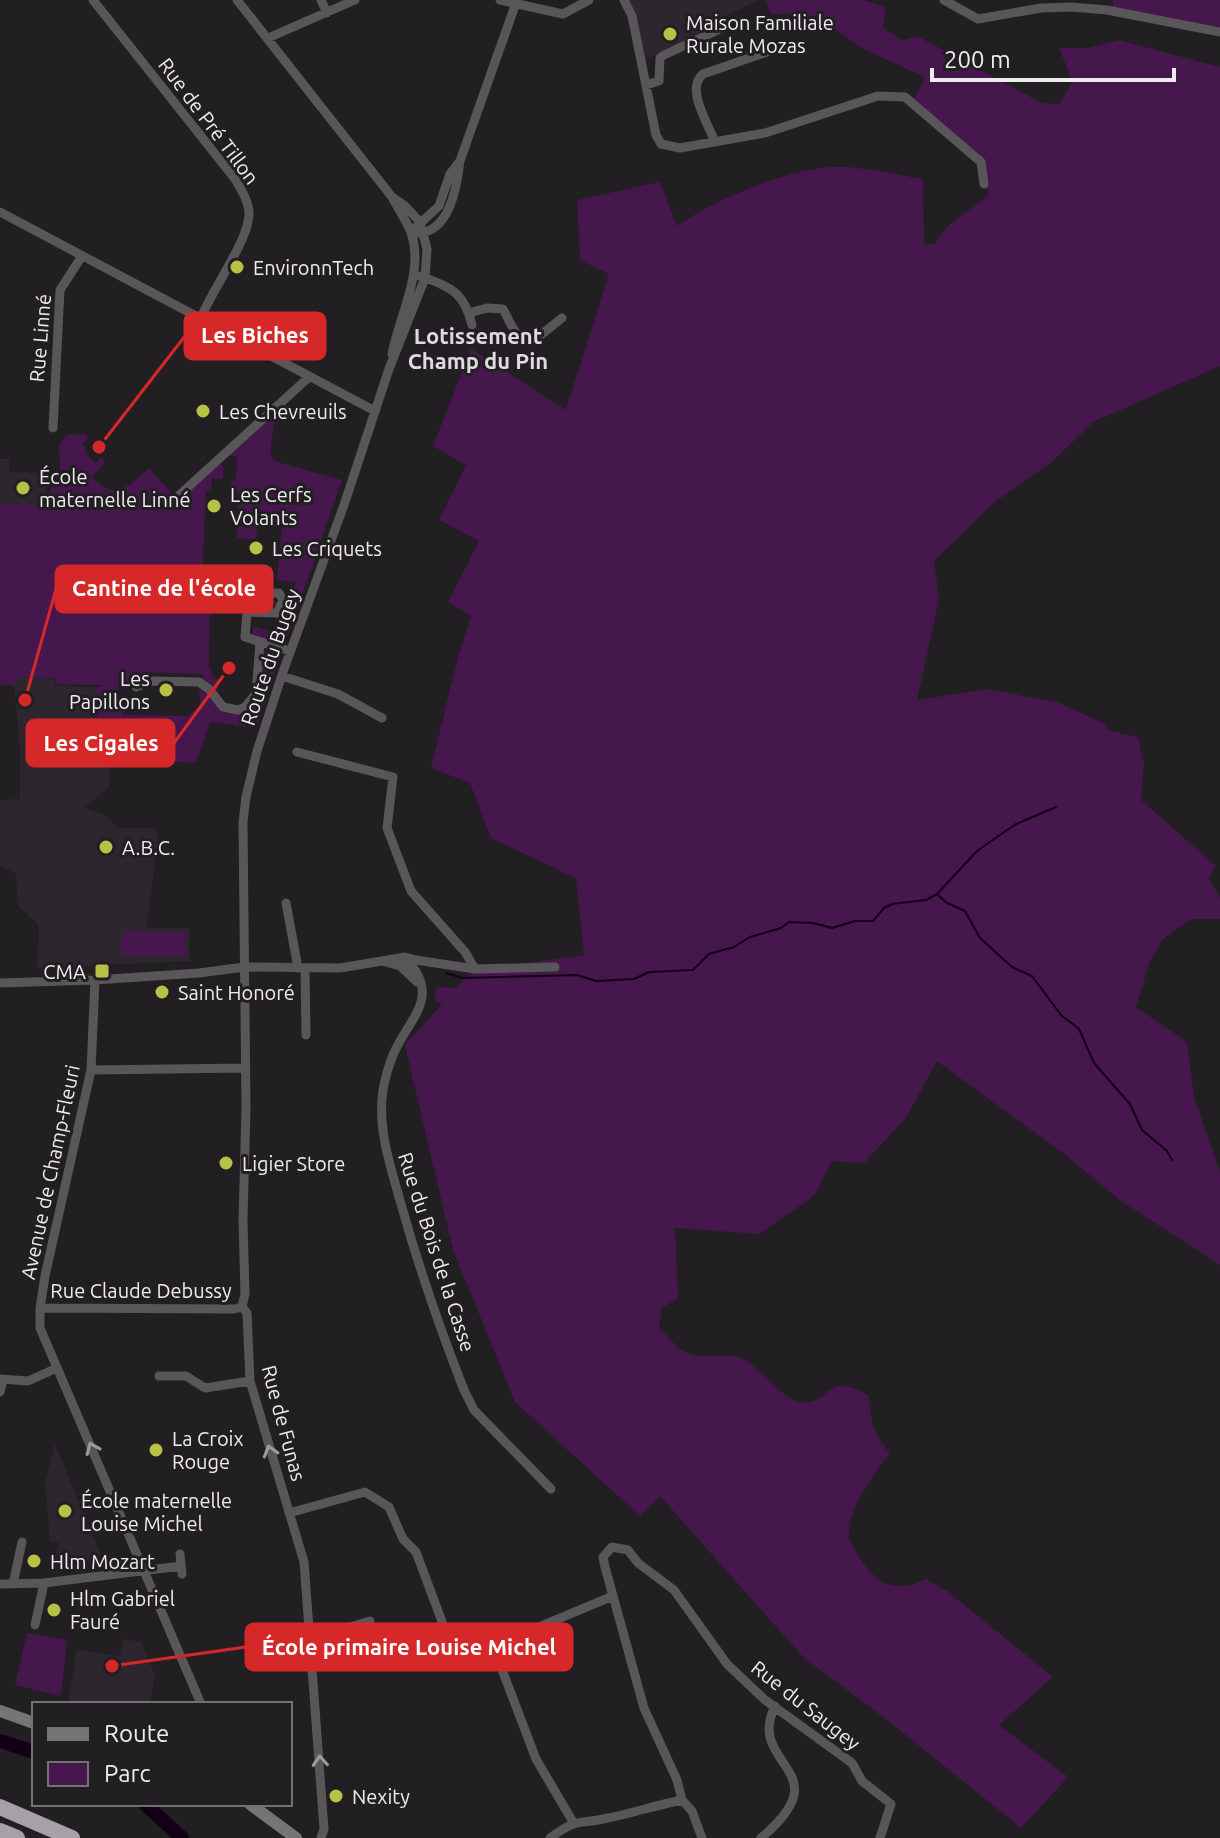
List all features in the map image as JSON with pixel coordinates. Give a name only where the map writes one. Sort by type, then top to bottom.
[{"type":"highway","points":[[0,1807],[72,1838]]},
{"type":"highway","points":[[0,1831],[17,1838]]},
{"type":"street","name":"Rue de Pré Tillon","points":[[93,0],[235,179],[245,198],[249,214],[246,230],[201,318]]},
{"type":"street","points":[[237,0],[392,197],[411,232],[444,219],[460,161],[516,2]]},
{"type":"street","points":[[321,0],[327,13]]},
{"type":"street","points":[[268,38],[355,0]]},
{"type":"street","points":[[500,0],[563,14],[589,0]]},
{"type":"street","points":[[624,0],[632,16],[656,135],[661,144],[680,148],[765,133],[878,96],[905,97],[981,162],[984,184]]},
{"type":"street","points":[[944,0],[978,19],[1025,10],[1072,7],[1107,10],[1220,32]]},
{"type":"street","points":[[646,85],[659,81],[660,58],[718,30]]},
{"type":"street","points":[[715,142],[695,89],[697,79],[703,74],[767,52]]},
{"type":"street","points":[[392,197],[405,206],[422,228]]},
{"type":"street","points":[[0,212],[375,411]]},
{"type":"street","name":"Route du Bugey","points":[[244,967],[243,822],[257,751],[389,369],[425,278],[427,249],[422,228]]},
{"type":"street","name":"Route du Bugey","points":[[389,369],[413,273],[415,251],[411,232]]},
{"type":"street","name":"Rue Linné","points":[[53,428],[60,290],[82,256]]},
{"type":"street","points":[[413,273],[454,289],[465,302],[472,325]]},
{"type":"street","points":[[469,313],[487,308],[503,309],[516,334],[524,341],[532,342],[562,318]]},
{"type":"street","points":[[176,498],[308,378]]},
{"type":"street","points":[[253,612],[247,612],[245,637],[290,651]]},
{"type":"street","points":[[136,687],[152,681],[199,682],[223,707],[238,710],[245,707],[256,694],[260,642]]},
{"type":"street","points":[[282,676],[338,694],[382,718]]},
{"type":"street","points":[[297,752],[393,777],[387,828],[411,891],[465,952],[475,969]]},
{"type":"street","points":[[286,903],[302,968],[306,1035]]},
{"type":"street","points":[[0,983],[95,980],[244,967],[340,968],[382,961],[475,969],[555,967]]},
{"type":"street","name":"Rue du Bois de la Casse","points":[[408,962],[422,984],[423,1000],[420,1012],[393,1055],[383,1092],[384,1144],[415,1253],[464,1390],[474,1410],[551,1489]]},
{"type":"street","name":"Rue de Funas","points":[[244,967],[245,1294],[242,1307],[247,1313],[250,1381],[304,1562],[324,1829],[321,1838]]},
{"type":"street","name":"Avenue de Champ-Fleuri","points":[[95,980],[91,1070],[40,1308],[40,1328],[200,1702]]},
{"type":"street","points":[[91,1070],[246,1068]]},
{"type":"street","name":"Rue Claude Debussy","points":[[40,1308],[242,1307]]},
{"type":"street","points":[[0,1392],[1,1380],[28,1381],[57,1368]]},
{"type":"street","points":[[159,1376],[186,1376],[205,1388],[250,1381]]},
{"type":"street","points":[[289,1513],[365,1492],[389,1507],[403,1539],[416,1552],[456,1659],[613,1596],[644,1708],[677,1780],[682,1800],[692,1811],[702,1838]]},
{"type":"street","points":[[13,1584],[22,1542]]},
{"type":"street","name":"Rue du Saugey","points":[[613,1596],[603,1557],[612,1547],[628,1550],[638,1563],[674,1590],[727,1664],[775,1706],[852,1763],[862,1781],[891,1804],[880,1838]]},
{"type":"street","points":[[0,1585],[181,1570],[180,1554]]},
{"type":"street","points":[[35,1625],[40,1590],[44,1583]]},
{"type":"street","points":[[311,1639],[370,1621]]},
{"type":"street","points":[[493,1646],[536,1759],[573,1822]]},
{"type":"street","points":[[761,1838],[782,1820],[796,1793],[794,1780],[767,1734],[768,1719],[775,1706]]},
{"type":"street","points":[[0,1711],[32,1722]]},
{"type":"street","points":[[550,1838],[573,1822],[607,1819],[682,1800]]},
{"type":"street","points":[[252,1806],[296,1838]]},
{"type":"street","points":[[272,1822],[285,1838]]},
{"type":"shaded area","name":"Maison Familiale Rurale Mozas","points":[[627,0],[759,0],[716,20],[718,27],[643,61]]},
{"type":"shaded area","name":"École maternelle Linné","points":[[0,459],[9,459],[9,472],[47,473],[46,506],[0,504]]},
{"type":"shaded area","points":[[17,677],[54,679],[55,686],[97,687],[96,715],[112,732],[109,787],[85,808],[106,815],[117,828],[153,828],[158,834],[147,928],[189,928],[190,961],[37,968],[39,925],[18,906],[16,874],[0,865],[0,800],[20,799],[20,750],[14,685]]},
{"type":"shaded area","name":"École maternelle Louise Michel","points":[[55,1444],[103,1560],[56,1566],[54,1561],[59,1543],[50,1541],[45,1482]]},
{"type":"shaded area","points":[[123,1639],[141,1642],[155,1675],[150,1702],[68,1702],[77,1650],[120,1656]]},
{"type":"green space","points":[[765,0],[863,0],[886,7],[883,27],[902,41],[917,36],[1042,103],[1059,104],[1073,82],[1059,48],[1088,48],[1119,40],[1220,67],[1220,366],[1093,422],[1052,462],[996,501],[934,561],[939,599],[917,700],[987,689],[1059,703],[1103,723],[1110,731],[1138,737],[1144,764],[1141,800],[1216,866],[1209,878],[1220,898],[1220,919],[1191,919],[1162,940],[1150,961],[1136,1007],[1187,1042],[1194,1097],[1220,1172],[1220,1265],[1121,1201],[1063,1153],[937,1061],[906,1118],[864,1163],[832,1161],[814,1196],[759,1234],[675,1228],[678,1298],[662,1308],[659,1328],[687,1353],[734,1356],[747,1361],[794,1400],[811,1402],[836,1387],[844,1386],[869,1396],[874,1426],[890,1453],[865,1488],[852,1518],[849,1537],[859,1557],[873,1574],[888,1584],[905,1586],[926,1579],[947,1591],[1053,1677],[999,1725],[1068,1777],[1021,1828],[886,1719],[804,1658],[660,1496],[640,1516],[515,1402],[453,1250],[405,1045],[442,1004],[434,1001],[437,987],[456,988],[472,971],[584,955],[576,878],[491,838],[470,783],[431,768],[471,616],[448,602],[479,541],[439,520],[466,465],[433,446],[471,349],[566,410],[609,274],[580,260],[577,200],[660,182],[677,226],[710,206],[772,180],[813,169],[864,169],[923,179],[924,244],[934,244],[948,226],[989,195],[979,162],[911,104],[925,77],[863,49],[832,27],[805,14],[771,14]]},
{"type":"green space","points":[[1113,0],[1220,0],[1220,28],[1113,7]]},
{"type":"green space","points":[[277,405],[270,452],[274,461],[342,480],[286,641],[277,644],[251,635],[254,627],[279,633],[296,582],[277,580],[282,522],[280,518],[271,516],[263,518],[257,527],[256,540],[237,538],[238,492],[230,491],[231,481],[236,480],[237,457],[227,451]]},
{"type":"green space","points":[[85,434],[89,438],[82,444],[87,450],[85,452],[95,463],[101,458],[105,462],[92,477],[108,489],[127,486],[149,468],[176,498],[217,460],[223,466],[223,479],[212,478],[211,491],[206,491],[202,578],[210,579],[209,665],[213,679],[219,679],[218,692],[203,680],[203,674],[144,672],[142,680],[132,687],[119,687],[119,709],[123,715],[188,716],[200,706],[199,682],[223,707],[249,705],[263,652],[277,653],[279,660],[256,728],[210,722],[196,763],[110,758],[111,732],[96,715],[97,687],[104,685],[56,684],[55,678],[17,677],[16,685],[0,685],[0,504],[50,506],[51,480],[60,470],[59,446],[66,435]]},
{"type":"green space","points":[[122,931],[186,932],[186,957],[121,956]]},
{"type":"green space","points":[[27,1633],[67,1640],[61,1696],[15,1685]]},
{"type":"waterway","points":[[446,973],[463,978],[577,975],[596,981],[634,979],[649,972],[693,970],[709,954],[734,947],[750,937],[781,928],[789,922],[832,928],[855,921],[873,921],[892,904],[926,900],[937,894],[977,851],[1016,824],[1056,807]]},
{"type":"waterway","points":[[938,895],[965,911],[980,938],[1012,967],[1032,976],[1061,1015],[1079,1029],[1094,1063],[1130,1104],[1142,1130],[1167,1151],[1172,1160]]},
{"type":"waterway","points":[[0,1741],[32,1751]]},
{"type":"waterway","points":[[147,1806],[182,1838]]},
{"type":"place","name":"Maison Familiale Rurale Mozas","points":[[670,34]]},
{"type":"place","name":"EnvironnTech","points":[[237,267]]},
{"type":"place","name":"Les Chevreuils","points":[[203,411]]},
{"type":"place","name":"Les Biches","points":[[99,447]]},
{"type":"place","name":"École maternelle Linné","points":[[23,488]]},
{"type":"place","name":"Les Cerfs Volants","points":[[214,506]]},
{"type":"place","name":"Les Criquets","points":[[256,548]]},
{"type":"place","name":"Les Cigales","points":[[229,668]]},
{"type":"place","name":"Les Papillons","points":[[166,690]]},
{"type":"place","name":"Cantine de l'école","points":[[25,700]]},
{"type":"place","name":"A.B.C.","points":[[106,847]]},
{"type":"place","name":"CMA","points":[[102,971]]},
{"type":"place","name":"Saint Honoré","points":[[162,992]]},
{"type":"place","name":"Ligier Store","points":[[226,1163]]},
{"type":"place","name":"La Croix Rouge","points":[[156,1450]]},
{"type":"place","name":"École maternelle Louise Michel","points":[[65,1511]]},
{"type":"place","name":"Hlm Mozart","points":[[34,1561]]},
{"type":"place","name":"Hlm Gabriel Fauré","points":[[54,1610]]},
{"type":"place","name":"École primaire Louise Michel","points":[[112,1666]]},
{"type":"place","name":"Nexity","points":[[336,1796]]},
{"type":"district","name":"Lotissement Champ du Pin","points":[[478,348]]}]
